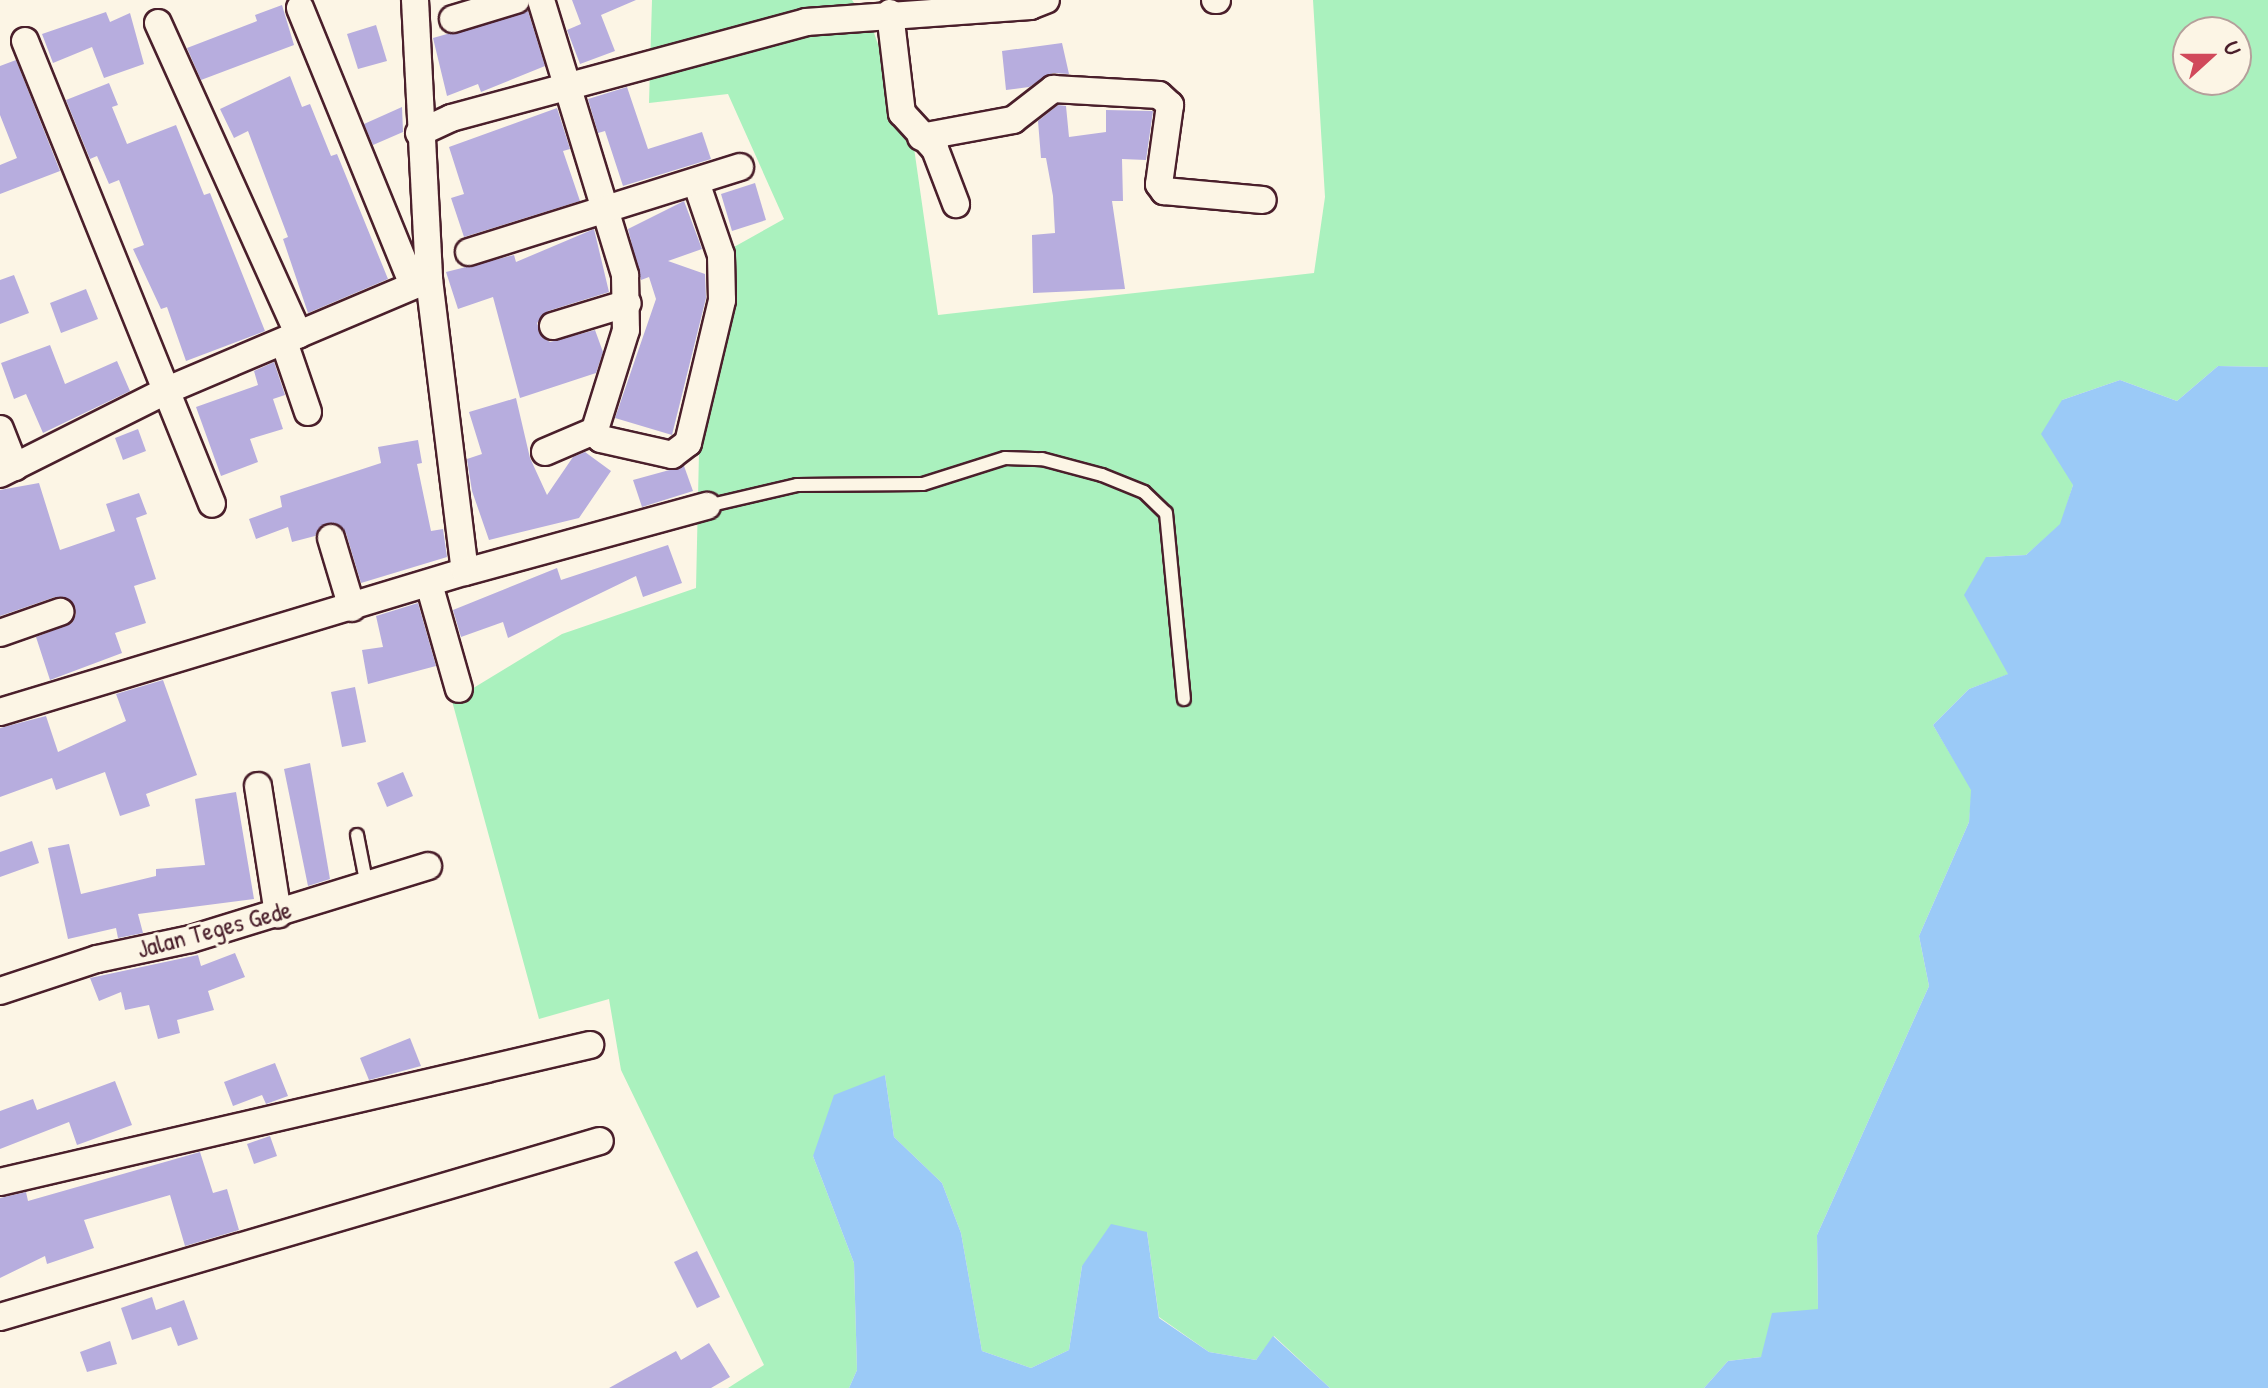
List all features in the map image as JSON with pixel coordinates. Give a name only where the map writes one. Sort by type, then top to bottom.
[{"type":"street","points":[[415,0],[421,282],[465,572]]},
{"type":"street","points":[[453,19],[516,0]]},
{"type":"street","points":[[541,0],[605,206],[628,303],[626,330],[594,431],[545,452]]},
{"type":"street","points":[[419,133],[451,118],[806,22],[1038,3]]},
{"type":"street","points":[[300,8],[421,282]]},
{"type":"street","points":[[890,13],[902,113],[938,153],[956,204]]},
{"type":"street","points":[[158,23],[292,339],[308,412]]},
{"type":"street","points":[[25,41],[170,389],[212,504]]},
{"type":"street","points":[[921,137],[1013,120],[1053,89],[1159,95],[1170,105],[1159,184],[1164,191],[1263,200]]},
{"type":"street","points":[[469,252],[605,206],[740,167]]},
{"type":"street","points":[[594,431],[601,439],[672,455],[688,443],[720,312],[723,276],[696,182]]},
{"type":"street","points":[[0,429],[7,470],[170,389],[421,282]]},
{"type":"street","points":[[553,326],[628,303]]},
{"type":"street","points":[[0,712],[465,572],[707,506]]},
{"type":"street","points":[[331,538],[352,608]]},
{"type":"street","points":[[429,584],[459,689]]},
{"type":"street","points":[[0,633],[60,612]]},
{"type":"street","points":[[258,786],[278,914]]},
{"type":"street","name":"Jalan Teges Gede","points":[[0,991],[82,963],[278,914],[428,866]]},
{"type":"street","points":[[0,1182],[590,1045]]},
{"type":"street","points":[[0,1317],[600,1141]]},
{"type":"lane","points":[[707,506],[797,485],[923,484],[1005,458],[1042,459],[1102,475],[1153,497],[1166,513],[1184,699]]},
{"type":"lane","points":[[357,835],[367,886]]},
{"type":"green space","points":[[652,0],[852,0],[873,30],[914,148],[938,315],[1314,273],[1325,197],[1313,0],[2268,0],[2268,367],[2218,366],[2177,401],[2120,380],[2062,400],[2073,485],[2061,524],[2026,555],[1986,557],[2009,674],[1969,689],[1933,725],[1972,790],[1969,822],[1919,936],[1929,986],[1817,1235],[1818,1310],[1761,1357],[1728,1361],[1704,1388],[1330,1388],[1274,1336],[1256,1360],[1209,1352],[1159,1317],[1147,1232],[1082,1266],[1069,1350],[1031,1368],[982,1351],[961,1233],[942,1183],[894,1137],[885,1075],[813,1156],[854,1263],[857,1370],[849,1388],[728,1388],[764,1365],[621,1070],[609,999],[539,1019],[452,701],[562,634],[696,588],[699,452],[734,247],[784,219],[728,94],[649,103]]},
{"type":"water","points":[[2218,366],[2268,367],[2268,1388],[1704,1388],[1728,1361],[1761,1357],[1772,1313],[1818,1309],[1817,1235],[1929,986],[1919,936],[1969,822],[1971,790],[1933,725],[1969,689],[2008,674],[1964,595],[1986,557],[2026,555],[2060,524],[2073,485],[2041,434],[2062,400],[2120,380],[2177,401]]},
{"type":"water","points":[[885,1075],[894,1137],[942,1183],[961,1233],[982,1351],[1031,1368],[1069,1350],[1082,1266],[1111,1224],[1147,1232],[1159,1318],[1209,1352],[1256,1360],[1273,1336],[1330,1388],[849,1388],[857,1370],[854,1263],[813,1156],[834,1095]]},
{"type":"building","points":[[572,0],[636,0],[601,15],[615,51],[580,64],[567,30],[581,24]]},
{"type":"building","points":[[282,5],[294,45],[201,80],[187,48],[257,21],[255,15]]},
{"type":"building","points":[[528,11],[545,66],[481,92],[478,84],[447,96],[433,38]]},
{"type":"building","points":[[106,12],[110,22],[130,13],[144,64],[104,78],[92,47],[53,63],[42,34]]},
{"type":"building","points":[[376,25],[387,61],[358,69],[347,34]]},
{"type":"building","points":[[1062,43],[1069,74],[1053,73],[1029,87],[1006,90],[1002,51]]},
{"type":"building","points":[[16,60],[60,171],[0,194],[0,165],[17,158],[0,115],[0,66]]},
{"type":"building","points":[[290,76],[302,107],[310,104],[331,156],[337,154],[388,279],[308,313],[283,239],[288,237],[248,131],[234,138],[220,109]]},
{"type":"building","points":[[109,83],[118,105],[112,107],[127,144],[176,125],[204,195],[210,193],[265,331],[186,361],[167,307],[161,309],[133,249],[144,245],[119,180],[109,184],[97,156],[90,159],[66,100]]},
{"type":"building","points":[[627,87],[648,149],[702,132],[711,159],[623,186],[605,131],[598,133],[588,99]]},
{"type":"building","points":[[1058,105],[1066,106],[1069,137],[1106,132],[1106,110],[1153,111],[1146,160],[1122,159],[1123,201],[1112,201],[1125,289],[1033,293],[1032,235],[1055,233],[1053,196],[1046,158],[1041,158],[1038,121]]},
{"type":"building","points":[[402,107],[403,132],[373,145],[364,124]]},
{"type":"building","points":[[557,108],[570,149],[563,151],[580,201],[464,237],[451,198],[464,194],[449,147]]},
{"type":"building","points":[[755,183],[766,220],[732,231],[721,194]]},
{"type":"building","points":[[684,201],[702,249],[668,261],[705,274],[706,298],[672,435],[615,418],[656,299],[649,277],[641,280],[628,229]]},
{"type":"building","points":[[594,229],[609,292],[548,311],[537,323],[542,337],[550,342],[595,330],[603,352],[596,373],[520,398],[493,297],[458,309],[446,272],[514,255],[516,262]]},
{"type":"building","points":[[14,275],[29,313],[0,324],[0,280]]},
{"type":"building","points":[[86,289],[98,319],[61,333],[50,303]]},
{"type":"building","points":[[50,345],[65,384],[117,361],[130,391],[43,433],[26,394],[14,399],[1,363]]},
{"type":"building","points":[[274,362],[285,395],[273,399],[283,429],[250,439],[258,462],[221,476],[196,407],[258,385],[254,371]]},
{"type":"building","points":[[516,398],[530,458],[547,495],[573,457],[585,452],[611,471],[579,518],[489,540],[472,491],[467,459],[482,454],[469,412]]},
{"type":"building","points":[[138,429],[146,451],[123,460],[115,438]]},
{"type":"building","points":[[418,440],[422,463],[417,464],[431,531],[443,529],[447,557],[361,583],[346,533],[335,523],[320,527],[315,536],[292,542],[288,527],[256,539],[249,519],[282,507],[280,496],[381,463],[378,447]]},
{"type":"building","points":[[684,466],[693,491],[642,507],[633,480]]},
{"type":"building","points":[[39,483],[60,550],[115,531],[106,504],[139,493],[147,514],[136,518],[156,579],[134,586],[146,623],[115,633],[122,653],[50,680],[36,637],[72,623],[76,614],[71,600],[55,597],[0,616],[0,490]]},
{"type":"building","points":[[668,545],[682,583],[643,597],[636,576],[508,638],[503,622],[461,637],[453,610],[557,568],[561,580]]},
{"type":"building","points":[[418,603],[436,666],[368,684],[362,650],[383,647],[376,616]]},
{"type":"building","points":[[163,680],[197,775],[146,794],[150,806],[120,816],[105,772],[56,790],[52,778],[0,797],[0,728],[46,716],[58,752],[126,721],[116,694]]},
{"type":"building","points":[[355,687],[366,742],[342,747],[331,692]]},
{"type":"building","points":[[310,763],[330,879],[308,886],[284,769]]},
{"type":"building","points":[[403,772],[413,796],[387,807],[377,783]]},
{"type":"building","points":[[236,792],[254,899],[138,914],[143,933],[118,938],[116,928],[68,939],[48,848],[69,844],[81,894],[156,876],[156,869],[205,865],[195,799]]},
{"type":"building","points":[[32,841],[39,863],[0,877],[0,852]]},
{"type":"building","points":[[235,953],[245,977],[208,991],[214,1010],[177,1020],[180,1033],[158,1039],[149,1005],[125,1010],[121,992],[99,1001],[90,978],[198,955],[201,966]]},
{"type":"building","points":[[410,1038],[421,1066],[369,1080],[360,1058]]},
{"type":"building","points":[[275,1063],[288,1096],[266,1104],[262,1095],[233,1106],[224,1082]]},
{"type":"building","points":[[115,1081],[132,1125],[77,1145],[69,1122],[0,1149],[0,1111],[33,1099],[37,1110]]},
{"type":"building","points":[[270,1136],[277,1156],[254,1164],[247,1144]]},
{"type":"building","points":[[200,1152],[213,1193],[227,1189],[239,1230],[185,1246],[170,1195],[84,1220],[94,1248],[47,1264],[45,1256],[0,1278],[0,1198],[26,1192],[28,1201]]},
{"type":"building","points":[[697,1251],[720,1297],[697,1308],[674,1262]]},
{"type":"building","points":[[152,1297],[156,1310],[184,1300],[198,1339],[178,1346],[171,1327],[132,1340],[121,1308]]},
{"type":"building","points":[[110,1341],[117,1364],[87,1372],[80,1352]]},
{"type":"building","points":[[709,1343],[730,1377],[711,1388],[609,1388],[676,1351],[681,1360]]}]
